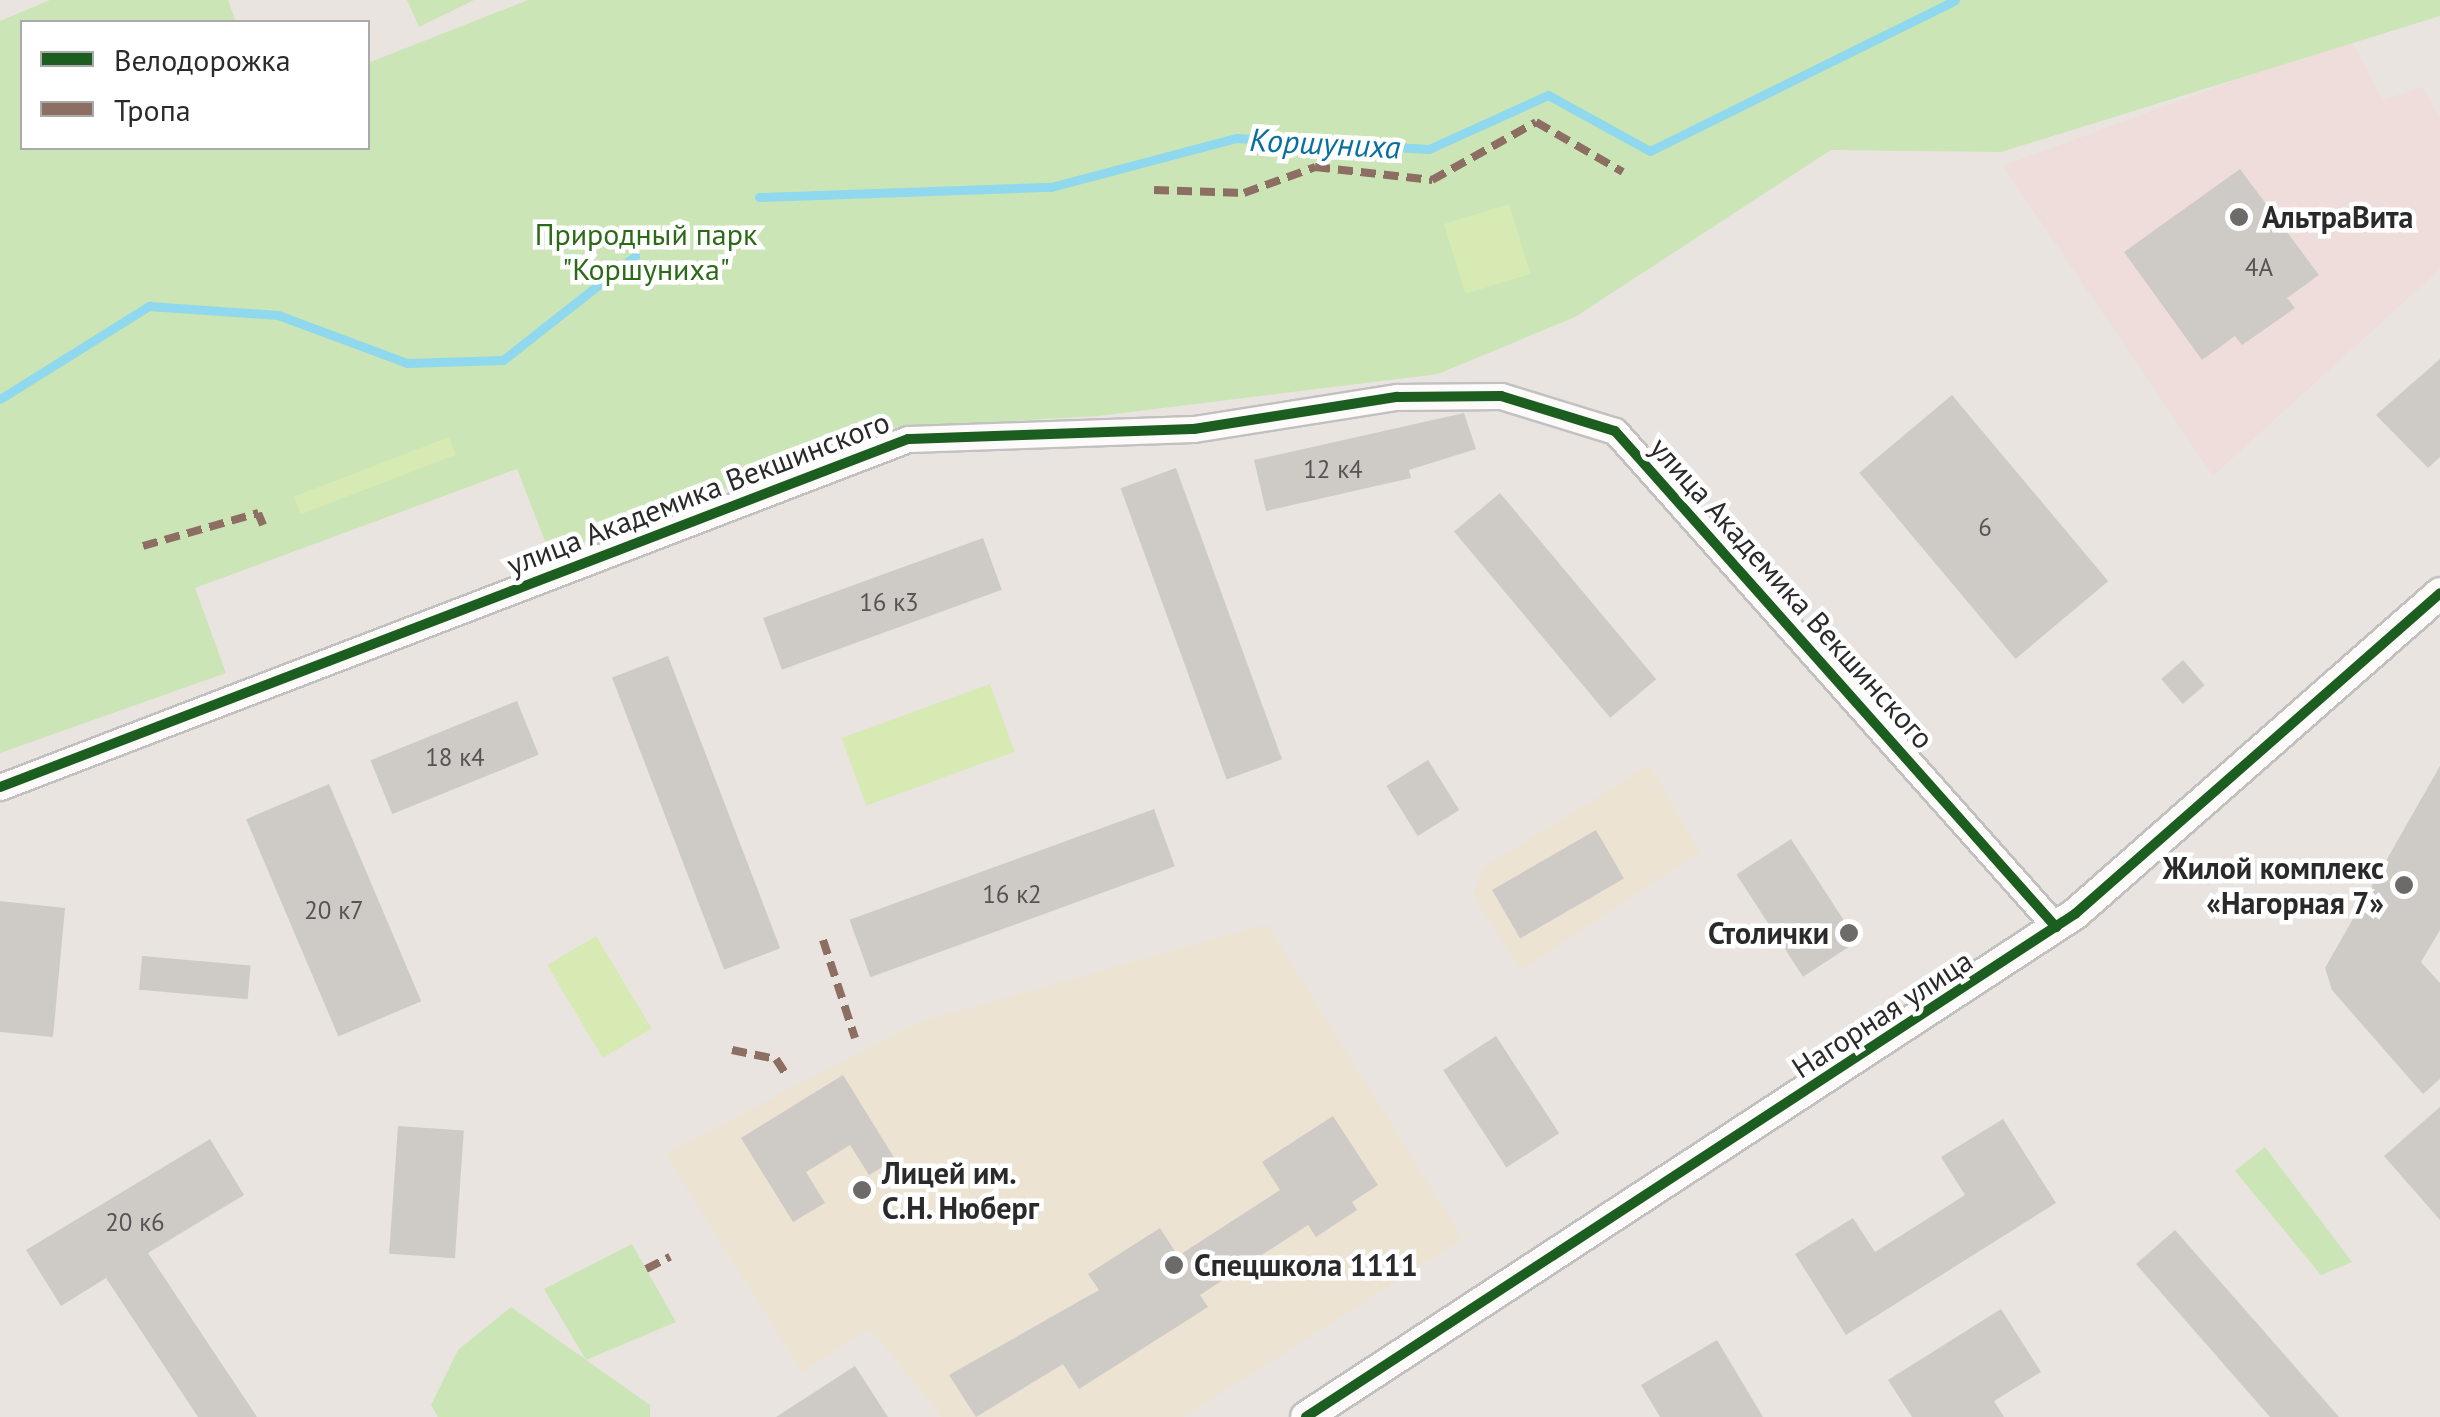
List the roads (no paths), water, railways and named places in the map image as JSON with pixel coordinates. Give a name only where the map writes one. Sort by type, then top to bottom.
[{"type":"street","name":"улица Академика Векшинского","points":[[0,787],[908,440],[1194,429],[1398,397],[1500,396],[1615,431],[2056,927]]},
{"type":"street","name":"Нагорная улица","points":[[1306,1417],[2056,927],[2440,593]]},
{"type":"waterway","name":"Коршуниха","points":[[759,197],[1051,187],[1237,138],[1429,149],[1548,95],[1650,151],[1955,0]]},
{"type":"waterway","name":"Коршуниха","points":[[0,399],[149,306],[278,315],[407,363],[503,360],[635,256]]},
{"type":"place","name":"АльтраВита","points":[[2239,217]]},
{"type":"place","name":"Жилой комплекс «Нагорная 7»","points":[[2404,885]]},
{"type":"place","name":"Столички","points":[[1849,933]]},
{"type":"place","name":"Лицей им. С.Н. Нюберг","points":[[862,1190]]},
{"type":"place","name":"Спецшкола 1111","points":[[1174,1265]]},
{"type":"park label","name":"Природный парк \"Коршуниха\"","points":[[646,251]]}]
